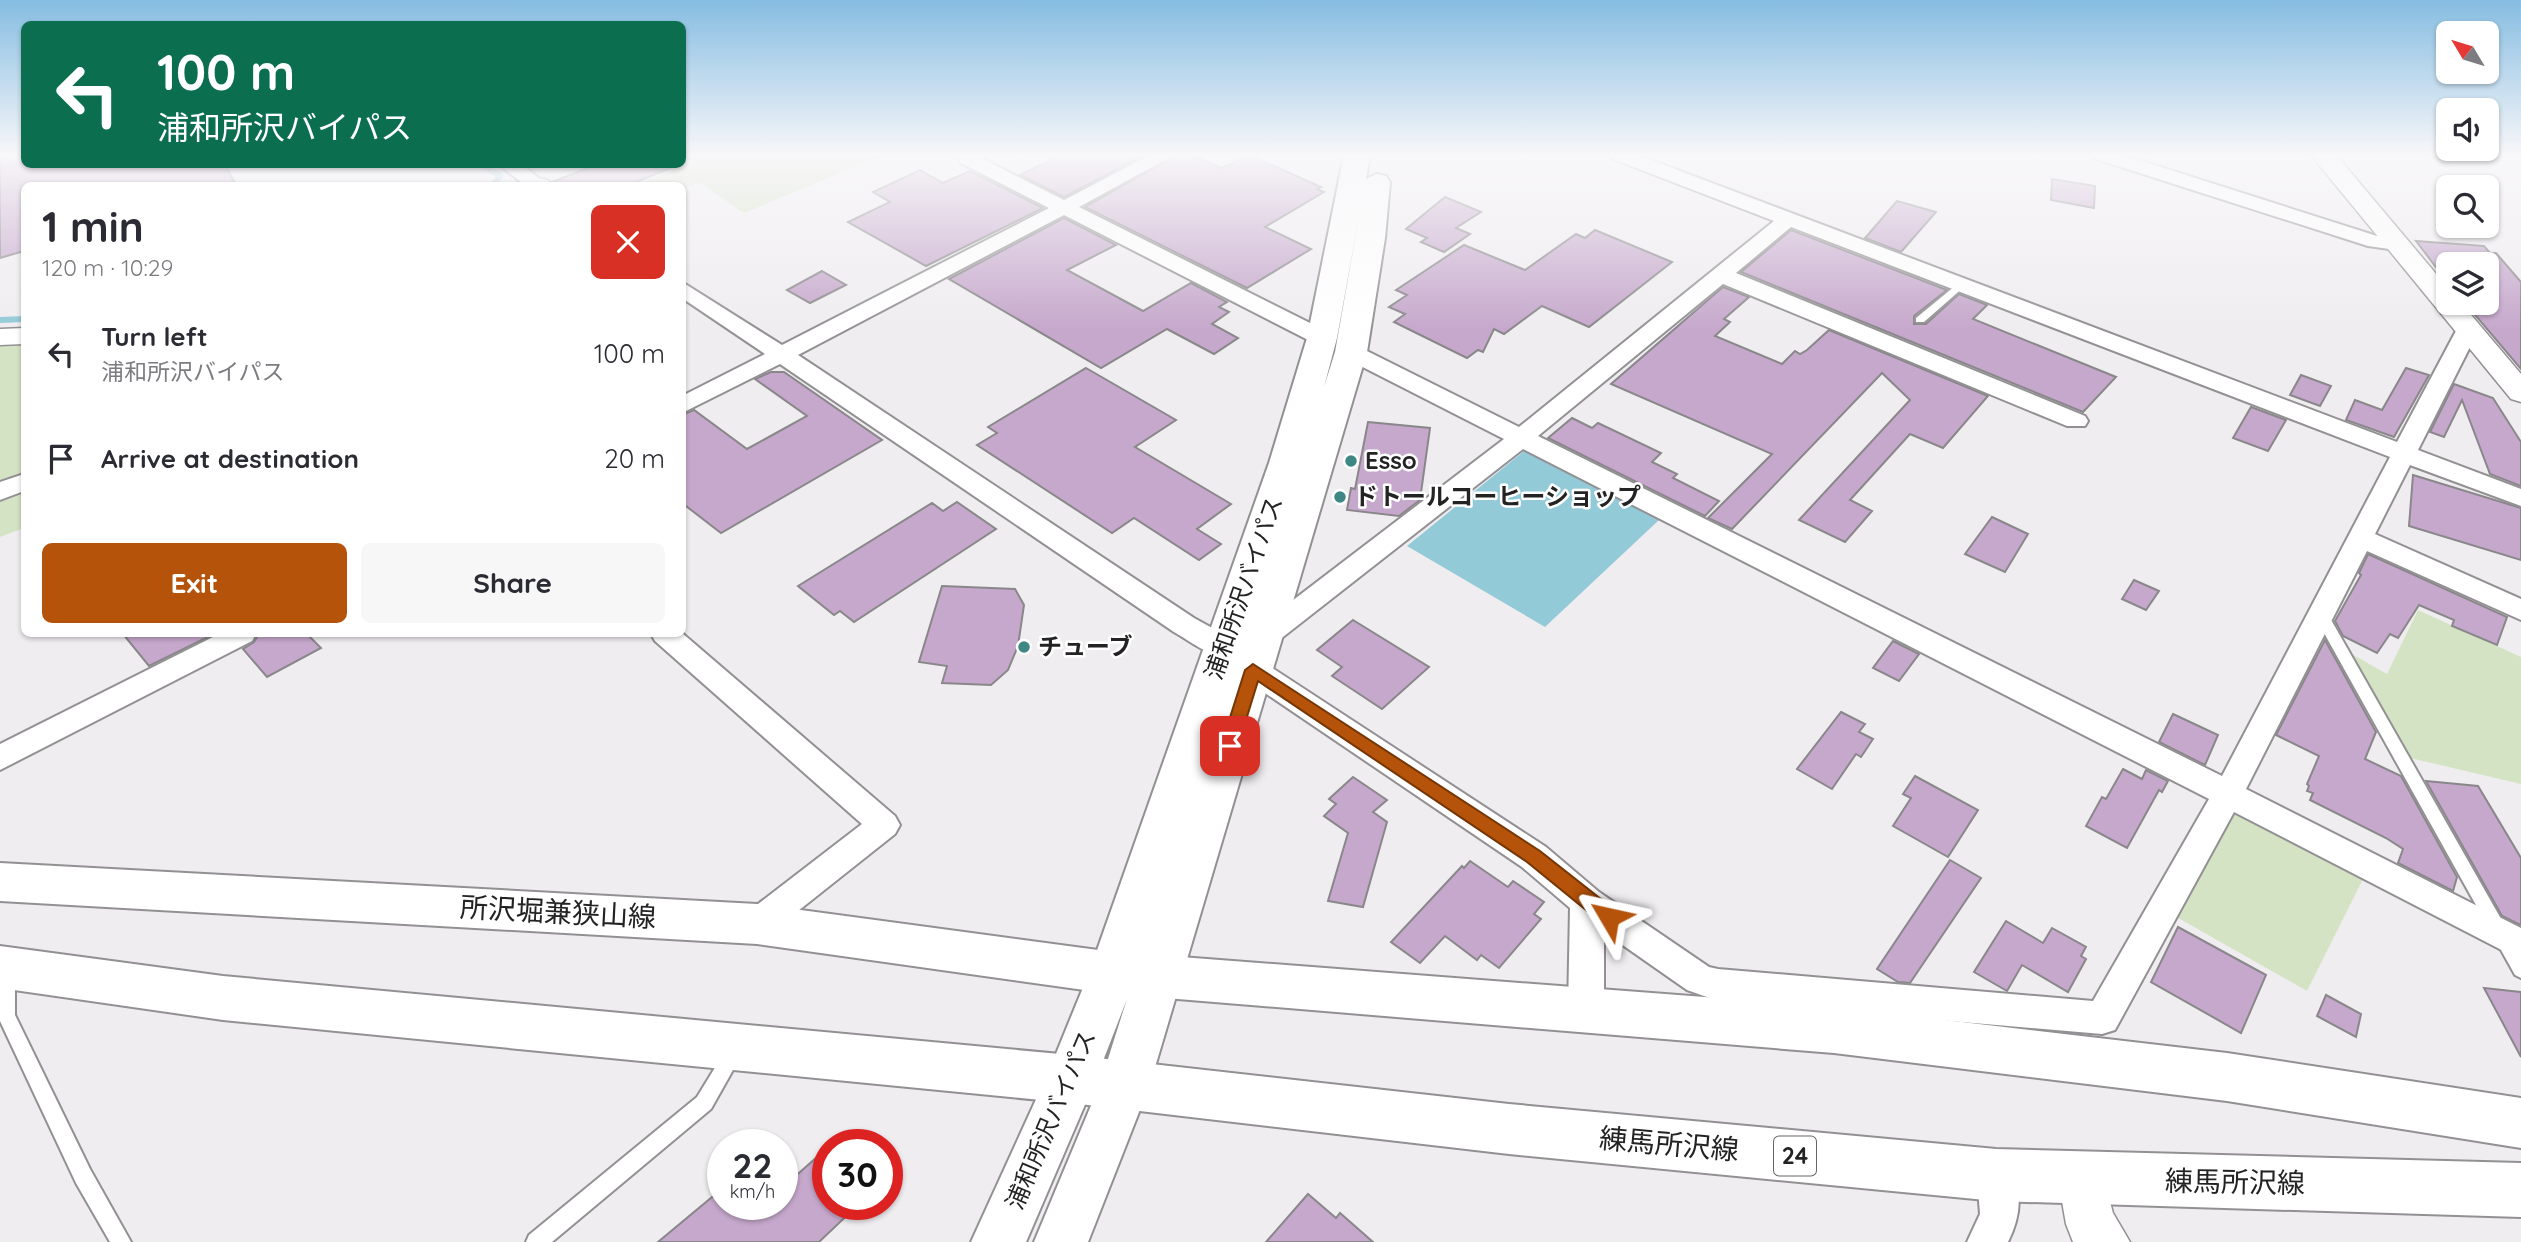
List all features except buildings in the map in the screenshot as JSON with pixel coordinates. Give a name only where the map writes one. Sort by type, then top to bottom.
[{"type":"main road","name":"浦和所沢バイパス","points":[[1336,345],[1351,213]]},
{"type":"main road","name":"浦和所沢バイパス","points":[[998,1242],[1071,1079],[1136,975],[1247,651],[1286,463],[1336,345],[1371,238],[1374,213]]},
{"type":"main road","name":"所沢堀兼狭山線","points":[[0,883],[145,888],[757,924],[1136,975]]},
{"type":"main road","points":[[3,967],[223,998],[1071,1079]]},
{"type":"main road","name":"浦和所沢バイパス","points":[[1074,1235],[1125,1084],[1136,975]]},
{"type":"main road","points":[[1136,975],[1834,1030],[2227,1077],[2521,1123]]},
{"type":"main road","name":"練馬所沢線","points":[[1071,1079],[1509,1129],[1996,1175],[2089,1222],[2521,1190]]},
{"type":"street","points":[[686,404],[1054,213]]},
{"type":"street","points":[[1074,213],[2228,794],[2511,940]]},
{"type":"street","points":[[1773,213],[2521,498]]},
{"type":"street","points":[[2282,213],[2375,243],[2396,244]]},
{"type":"street","points":[[2371,213],[2521,394]]},
{"type":"street","points":[[1247,651],[1521,438],[1789,219]]},
{"type":"street","points":[[1721,275],[2076,421]]},
{"type":"street","points":[[686,291],[1184,625],[1247,651],[1534,857],[1587,902],[1699,979],[1718,985],[2102,1018],[2228,794],[2468,329]]},
{"type":"street","points":[[0,337],[21,336]]},
{"type":"street","points":[[0,492],[21,483]]},
{"type":"street","points":[[2361,538],[2521,610]]},
{"type":"street","points":[[0,758],[236,637]]},
{"type":"street","points":[[668,637],[884,825],[757,924]]},
{"type":"street","points":[[1586,1011],[1587,902]]},
{"type":"street","points":[[1987,1242],[2000,1216],[1996,1175]]},
{"type":"lane","points":[[1920,320],[1961,284]]},
{"type":"lane","points":[[2321,615],[2511,940],[2521,970]]},
{"type":"lane","points":[[3,967],[6,1015],[83,1175],[121,1242]]},
{"type":"lane","points":[[536,1242],[704,1103],[736,1049]]},
{"type":"green space","points":[[21,342],[21,529],[0,537],[0,344]]},
{"type":"green space","points":[[2418,610],[2521,657],[2521,784],[2410,758],[2350,653],[2387,674]]},
{"type":"green space","points":[[2233,805],[2365,875],[2307,991],[2173,915]]},
{"type":"water","points":[[1524,451],[1659,520],[1545,627],[1407,546]]},
{"type":"waterway","points":[[0,320],[21,319]]},
{"type":"place","name":"Esso","points":[[1351,461]]},
{"type":"place","name":"ドトールコーヒーショップ","points":[[1340,497]]},
{"type":"place","name":"チューブ","points":[[1024,647]]},
{"type":"route","points":[[1230,746],[1253,670],[1534,857],[1609,917]]}]
